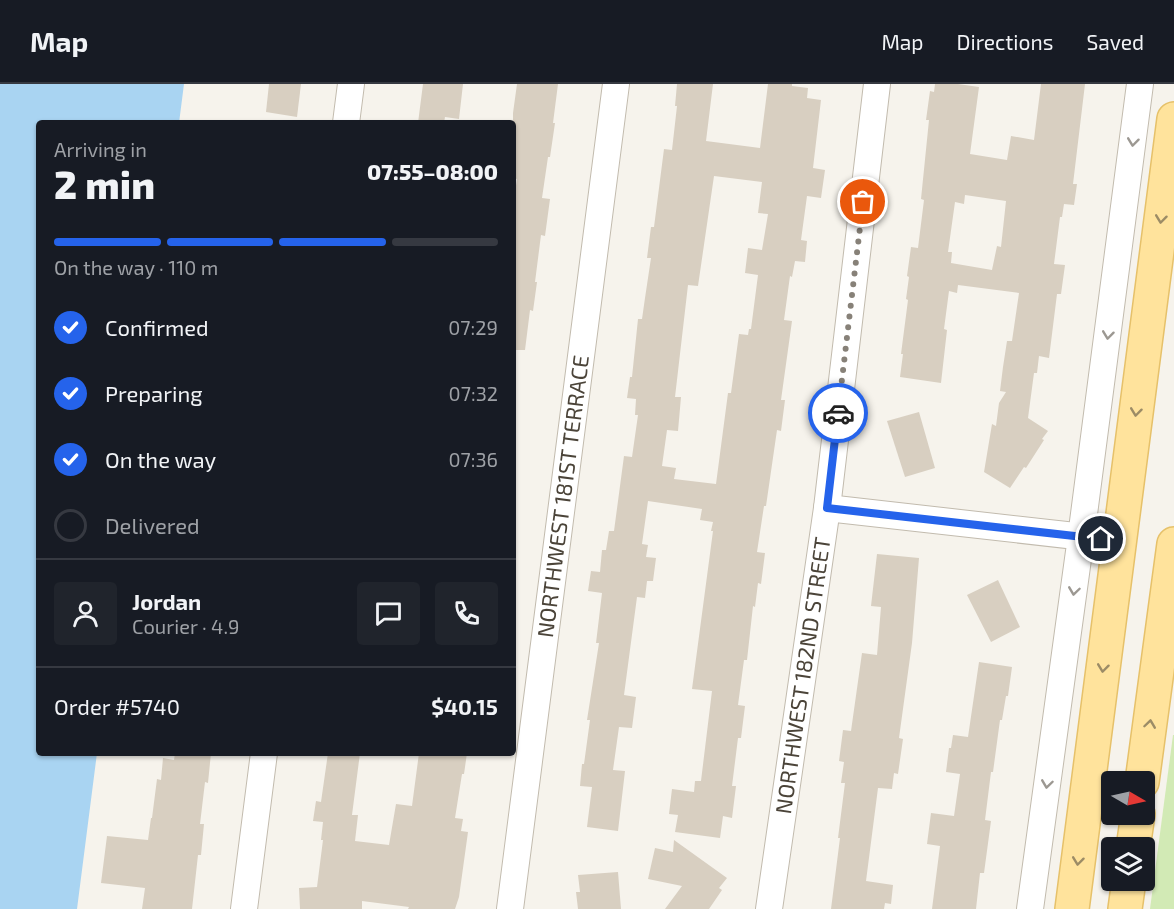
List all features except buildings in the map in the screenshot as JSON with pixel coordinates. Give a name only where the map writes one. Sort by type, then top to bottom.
[{"type":"main road","points":[[1072,909],[1174,119]]},
{"type":"main road","points":[[1143,771],[1174,543]]},
{"type":"main road","points":[[1125,909],[1127,891]]},
{"type":"street","points":[[346,120],[351,84]]},
{"type":"street","name":"NORTHWEST 181ST TERRACE","points":[[510,909],[616,84]]},
{"type":"street","name":"NORTHWEST 182ND STREET","points":[[769,909],[827,508],[877,84]]},
{"type":"street","points":[[1030,909],[1082,537],[1140,84]]},
{"type":"street","points":[[827,508],[1120,541]]},
{"type":"street","points":[[244,909],[264,756]]},
{"type":"green space","points":[[1174,735],[1174,909],[1150,909],[1152,891],[1155,891],[1155,871]]},
{"type":"water","points":[[0,84],[184,84],[179,120],[36,120],[36,756],[97,756],[77,909],[0,909]]},
{"type":"way so far","points":[[838,413],[863,202]]},
{"type":"route","points":[[838,413],[827,508],[1101,539]]}]
